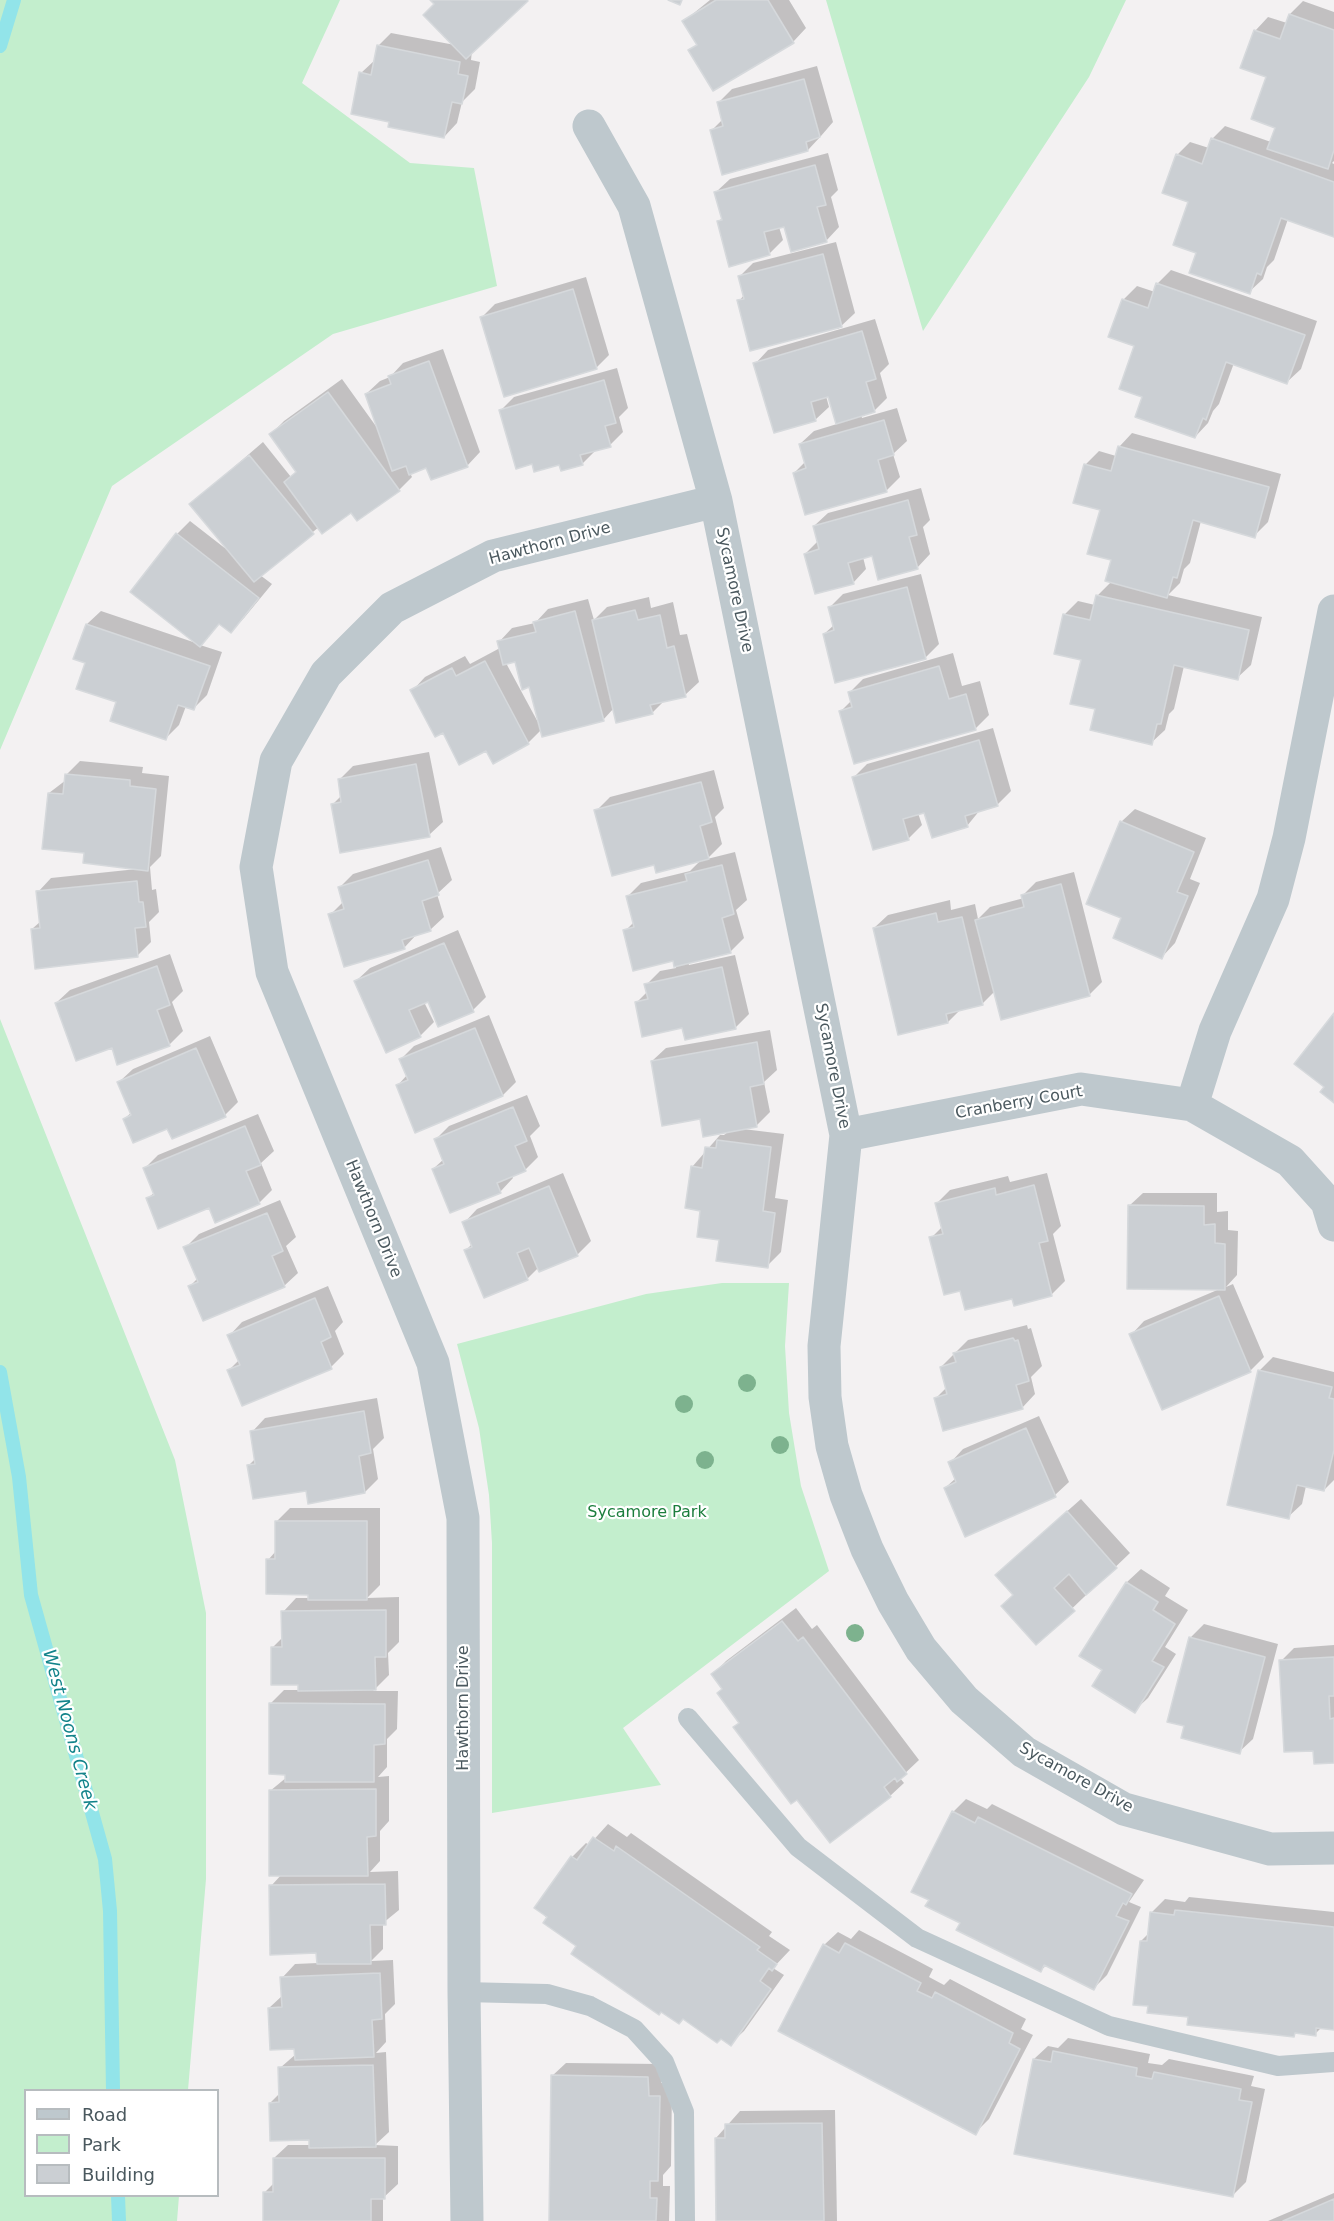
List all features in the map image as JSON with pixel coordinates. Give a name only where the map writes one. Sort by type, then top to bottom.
[{"type":"street","name":"Sycamore Drive","points":[[589,126],[634,206],[716,501],[846,1135],[824,1346],[825,1397],[832,1446],[846,1495],[867,1549],[893,1602],[921,1649],[964,1700],[1024,1752],[1124,1809],[1270,1849],[1334,1848]]},
{"type":"street","name":"Hawthorn Drive","points":[[467,2221],[464,1992],[464,1518],[433,1363],[272,972],[256,867],[276,761],[326,674],[392,608],[492,556],[716,501]]},
{"type":"street","points":[[1192,1105],[1215,1031],[1273,899],[1295,807],[1334,610]]},
{"type":"street","name":"Cranberry Court","points":[[846,1135],[1081,1089],[1192,1105],[1290,1161],[1327,1202],[1334,1225]]},
{"type":"lane","points":[[688,1718],[798,1847],[917,1938],[1109,2026],[1278,2066],[1334,2062]]},
{"type":"lane","points":[[464,1992],[547,1994],[590,2006],[634,2029],[664,2062],[684,2112],[684,2221]]},
{"type":"green space","points":[[0,0],[340,0],[302,83],[410,163],[474,168],[497,286],[333,334],[112,486],[0,750]]},
{"type":"green space","points":[[826,0],[1126,0],[1089,77],[923,331]]},
{"type":"green space","points":[[0,1019],[175,1460],[206,1613],[206,1879],[188,2089],[24,2089],[24,2197],[179,2197],[177,2221],[0,2221]]},
{"type":"green space","name":"Sycamore Park","points":[[722,1283],[789,1283],[785,1346],[789,1413],[801,1486],[829,1571],[623,1728],[661,1785],[492,1813],[492,1543],[489,1495],[479,1428],[457,1344],[646,1294]]},
{"type":"building","points":[[430,0],[528,1],[466,59],[423,15],[434,4]]},
{"type":"building","points":[[668,0],[682,0],[680,5]]},
{"type":"building","points":[[716,0],[768,0],[794,43],[713,91],[688,50],[697,45],[682,21]]},
{"type":"building","points":[[1289,14],[1334,30],[1334,150],[1328,169],[1267,149],[1275,128],[1251,119],[1266,77],[1240,68],[1254,30],[1280,39]]},
{"type":"building","points":[[377,45],[460,62],[458,74],[468,76],[462,104],[452,102],[444,138],[388,127],[389,122],[351,114],[359,72],[371,75]]},
{"type":"building","points":[[804,79],[820,137],[806,142],[808,151],[722,175],[710,130],[723,126],[717,102]]},
{"type":"building","points":[[1211,138],[1334,182],[1334,237],[1281,218],[1261,275],[1257,273],[1250,294],[1189,273],[1196,253],[1173,245],[1188,202],[1162,193],[1176,154],[1202,164]]},
{"type":"building","points":[[815,165],[826,205],[817,207],[827,242],[791,252],[784,227],[764,232],[770,255],[729,267],[717,221],[722,220],[714,192]]},
{"type":"building","points":[[823,254],[842,327],[750,351],[737,300],[744,299],[738,276]]},
{"type":"building","points":[[1156,283],[1305,335],[1287,384],[1226,362],[1206,420],[1203,418],[1195,438],[1135,417],[1142,397],[1119,389],[1134,346],[1108,337],[1122,299],[1148,308]]},
{"type":"building","points":[[573,289],[597,369],[504,397],[480,317]]},
{"type":"building","points":[[862,331],[876,379],[866,382],[875,412],[836,424],[828,397],[811,402],[816,421],[774,433],[753,363]]},
{"type":"building","points":[[429,361],[468,467],[431,480],[426,468],[409,475],[406,466],[392,471],[365,394],[391,384],[388,376]]},
{"type":"building","points":[[604,380],[616,423],[605,426],[611,447],[580,455],[583,465],[561,471],[559,465],[534,472],[532,464],[516,469],[499,410]]},
{"type":"building","points":[[328,392],[400,491],[357,521],[351,513],[322,534],[284,482],[296,472],[269,434]]},
{"type":"building","points":[[884,420],[894,455],[878,460],[887,492],[805,515],[793,473],[806,468],[799,444]]},
{"type":"building","points":[[1118,446],[1269,487],[1255,538],[1193,520],[1177,578],[1173,577],[1167,598],[1105,581],[1111,560],[1087,554],[1100,510],[1073,503],[1084,464],[1111,471]]},
{"type":"building","points":[[249,455],[314,534],[254,582],[189,504]]},
{"type":"building","points":[[908,500],[917,535],[909,537],[918,569],[878,580],[872,556],[848,563],[854,584],[815,594],[804,554],[819,549],[813,526]]},
{"type":"building","points":[[176,533],[259,598],[231,633],[219,624],[200,647],[130,592]]},
{"type":"building","points":[[907,587],[926,659],[835,683],[823,634],[834,630],[828,607]]},
{"type":"building","points":[[1096,595],[1249,630],[1238,680],[1174,665],[1161,724],[1157,724],[1152,745],[1090,730],[1095,709],[1070,704],[1081,660],[1054,654],[1063,614],[1090,620]]},
{"type":"building","points":[[635,610],[638,620],[660,615],[667,648],[674,646],[686,697],[650,705],[653,714],[616,723],[592,620]]},
{"type":"building","points":[[575,611],[604,721],[542,737],[529,687],[522,690],[515,662],[503,665],[497,641],[536,632],[533,622]]},
{"type":"building","points":[[86,624],[210,666],[194,710],[178,705],[166,740],[110,721],[116,702],[76,689],[85,663],[73,659]]},
{"type":"building","points":[[485,661],[529,744],[493,764],[486,751],[459,765],[443,733],[435,737],[410,690],[452,668],[456,676]]},
{"type":"building","points":[[939,666],[949,699],[966,694],[976,730],[854,764],[839,711],[852,707],[848,692]]},
{"type":"building","points":[[979,740],[998,806],[965,816],[968,827],[932,838],[924,813],[903,819],[909,840],[873,850],[852,777]]},
{"type":"building","points":[[416,764],[430,837],[340,853],[331,804],[341,802],[338,779]]},
{"type":"building","points":[[65,774],[130,780],[130,786],[156,789],[148,871],[83,863],[84,853],[42,849],[48,793],[63,794]]},
{"type":"building","points":[[701,782],[712,822],[700,826],[709,859],[656,873],[654,865],[612,876],[594,810]]},
{"type":"building","points":[[1120,821],[1194,852],[1177,892],[1188,896],[1162,959],[1113,938],[1121,918],[1086,904]]},
{"type":"building","points":[[428,860],[439,895],[422,901],[431,931],[402,940],[405,949],[344,967],[328,914],[344,909],[338,887]]},
{"type":"building","points":[[722,865],[734,914],[722,918],[731,953],[674,967],[673,961],[633,971],[623,930],[634,927],[626,896],[687,881],[685,874]]},
{"type":"building","points":[[137,881],[139,902],[143,902],[146,927],[135,928],[138,957],[35,969],[31,929],[40,928],[36,891]]},
{"type":"building","points":[[1061,884],[1090,996],[1001,1020],[975,920],[1024,907],[1021,895]]},
{"type":"building","points":[[936,913],[938,922],[962,917],[983,1005],[946,1014],[948,1023],[898,1035],[873,928]]},
{"type":"building","points":[[444,943],[474,1012],[438,1027],[428,1002],[409,1010],[421,1037],[386,1053],[354,981]]},
{"type":"building","points":[[157,966],[170,1005],[157,1010],[170,1046],[117,1065],[112,1048],[76,1061],[55,1003]]},
{"type":"building","points":[[722,967],[736,1029],[685,1040],[682,1028],[642,1037],[635,1002],[648,999],[644,984]]},
{"type":"building","points":[[1334,1013],[1334,1103],[1320,1092],[1324,1087],[1294,1064]]},
{"type":"building","points":[[475,1028],[503,1096],[415,1133],[396,1085],[408,1080],[399,1059]]},
{"type":"building","points":[[757,1042],[764,1084],[750,1087],[757,1127],[703,1137],[700,1119],[662,1126],[651,1061]]},
{"type":"building","points":[[196,1048],[226,1117],[172,1139],[167,1129],[133,1143],[123,1119],[131,1115],[117,1082]]},
{"type":"building","points":[[513,1107],[527,1141],[515,1146],[526,1171],[497,1183],[501,1193],[450,1213],[432,1169],[444,1164],[434,1139]]},
{"type":"building","points":[[245,1126],[261,1165],[246,1171],[260,1204],[215,1223],[209,1208],[158,1229],[146,1198],[154,1195],[143,1168]]},
{"type":"building","points":[[717,1140],[771,1147],[763,1211],[775,1213],[768,1268],[716,1261],[719,1240],[697,1237],[700,1211],[685,1208],[691,1166],[702,1168],[705,1147],[716,1148]]},
{"type":"building","points":[[1034,1185],[1048,1241],[1039,1243],[1052,1296],[1014,1306],[1012,1299],[965,1310],[960,1291],[944,1295],[929,1237],[943,1234],[935,1203],[995,1188],[996,1195]]},
{"type":"building","points":[[549,1186],[578,1256],[539,1272],[529,1248],[517,1253],[528,1280],[484,1298],[464,1250],[472,1247],[462,1222]]},
{"type":"building","points":[[1128,1205],[1204,1206],[1204,1225],[1215,1224],[1215,1243],[1225,1244],[1225,1290],[1127,1289]]},
{"type":"building","points":[[267,1213],[283,1251],[272,1256],[285,1287],[203,1321],[188,1286],[198,1282],[183,1247]]},
{"type":"building","points":[[1219,1296],[1251,1372],[1162,1410],[1129,1334]]},
{"type":"building","points":[[315,1298],[331,1337],[321,1342],[332,1369],[242,1406],[227,1370],[240,1365],[227,1335]]},
{"type":"building","points":[[1013,1338],[1015,1341],[1018,1340],[1029,1381],[1016,1385],[1023,1409],[943,1431],[934,1398],[947,1394],[940,1367],[956,1362],[953,1353]]},
{"type":"building","points":[[1258,1370],[1332,1387],[1329,1398],[1334,1399],[1334,1450],[1324,1491],[1297,1485],[1289,1519],[1227,1505]]},
{"type":"building","points":[[364,1411],[371,1453],[359,1456],[365,1493],[308,1504],[306,1491],[253,1499],[247,1465],[255,1464],[250,1431]]},
{"type":"building","points":[[1026,1428],[1056,1497],[965,1537],[944,1488],[956,1482],[948,1462]]},
{"type":"building","points":[[1067,1511],[1117,1568],[1086,1595],[1069,1574],[1054,1588],[1075,1611],[1036,1645],[1001,1606],[1013,1595],[995,1575]]},
{"type":"building","points":[[275,1521],[367,1521],[367,1600],[308,1600],[308,1595],[266,1594],[266,1559],[275,1559]]},
{"type":"building","points":[[1126,1582],[1158,1602],[1153,1610],[1175,1624],[1152,1661],[1164,1667],[1135,1713],[1092,1686],[1102,1670],[1079,1656]]},
{"type":"building","points":[[386,1610],[386,1657],[375,1657],[376,1690],[298,1691],[298,1685],[271,1685],[271,1647],[282,1647],[281,1611]]},
{"type":"building","points":[[782,1621],[798,1641],[803,1637],[907,1774],[897,1782],[895,1778],[884,1787],[891,1797],[830,1843],[797,1800],[791,1804],[733,1727],[739,1723],[717,1693],[722,1689],[711,1674]]},
{"type":"building","points":[[1189,1637],[1265,1657],[1240,1754],[1181,1738],[1184,1726],[1167,1722]]},
{"type":"building","points":[[1334,1657],[1334,1696],[1329,1696],[1330,1719],[1334,1718],[1334,1763],[1314,1764],[1313,1751],[1284,1752],[1279,1660]]},
{"type":"building","points":[[269,1703],[385,1704],[385,1744],[374,1745],[374,1782],[285,1782],[285,1775],[269,1774]]},
{"type":"building","points":[[376,1789],[376,1836],[367,1837],[368,1876],[269,1876],[269,1790]]},
{"type":"building","points":[[952,1811],[975,1823],[978,1817],[1132,1894],[1126,1905],[1123,1903],[1116,1916],[1129,1921],[1094,1990],[1044,1965],[1041,1972],[956,1930],[960,1923],[925,1906],[929,1900],[911,1892]]},
{"type":"building","points":[[593,1837],[614,1851],[616,1846],[760,1947],[757,1950],[777,1964],[772,1971],[769,1968],[760,1981],[771,1989],[731,2046],[721,2039],[717,2043],[683,2019],[679,2024],[661,2012],[659,2015],[571,1954],[576,1946],[543,1923],[547,1917],[534,1908],[571,1856],[577,1860]]},
{"type":"building","points":[[385,1884],[386,1925],[370,1925],[371,1964],[317,1964],[316,1953],[270,1955],[269,1885]]},
{"type":"building","points":[[1175,1910],[1334,1927],[1334,2030],[1316,2028],[1316,2036],[1295,2033],[1294,2037],[1187,2025],[1188,2017],[1147,2013],[1148,2006],[1133,2005],[1140,1941],[1147,1941],[1150,1912],[1174,1915]]},
{"type":"building","points":[[845,1943],[921,1983],[917,1991],[932,1998],[935,1992],[1013,2033],[1009,2043],[1020,2049],[976,2135],[778,2031],[823,1944],[839,1953]]},
{"type":"building","points":[[380,1973],[382,2019],[372,2020],[374,2057],[295,2060],[294,2049],[270,2050],[268,2008],[282,2007],[280,1977]]},
{"type":"building","points":[[1053,2051],[1137,2068],[1136,2076],[1152,2079],[1154,2072],[1241,2089],[1239,2100],[1252,2102],[1233,2197],[1014,2154],[1033,2059],[1051,2062]]},
{"type":"building","points":[[373,2065],[376,2147],[309,2148],[309,2140],[270,2141],[269,2103],[279,2102],[278,2067]]},
{"type":"building","points":[[551,2075],[648,2077],[649,2096],[660,2096],[658,2181],[650,2181],[650,2198],[657,2198],[656,2221],[549,2221]]},
{"type":"building","points":[[822,2123],[824,2221],[716,2221],[715,2138],[725,2138],[725,2124]]},
{"type":"building","points":[[273,2158],[385,2158],[385,2199],[371,2199],[371,2221],[263,2221],[263,2192],[273,2192]]},
{"type":"building","points":[[1334,2199],[1334,2221],[1283,2221]]},
{"type":"waterway","name":"West Noons Creek","points":[[0,46],[14,0]]},
{"type":"waterway","name":"West Noons Creek","points":[[0,1372],[19,1477],[31,1595],[105,1859],[110,1911],[113,2089]]},
{"type":"waterway","name":"West Noons Creek","points":[[118,2197],[119,2221]]}]
